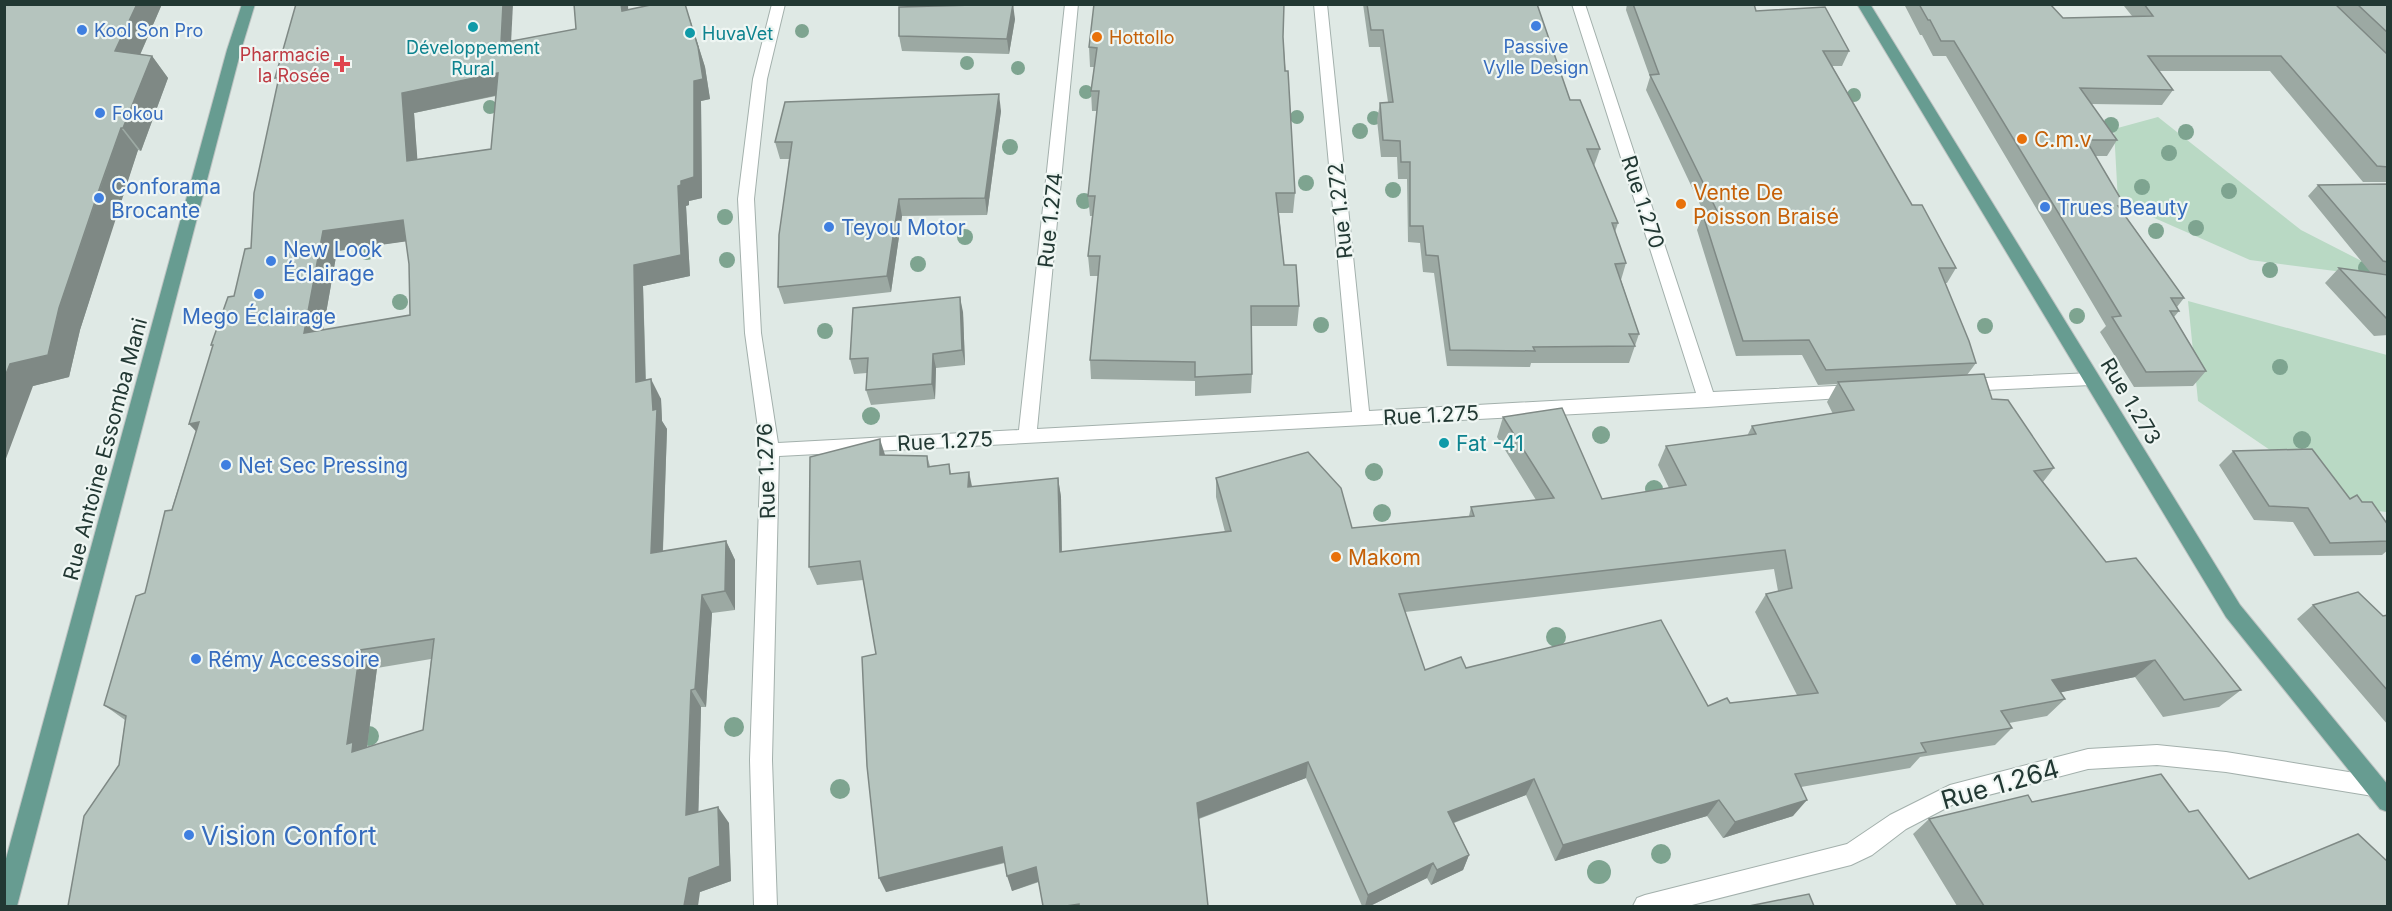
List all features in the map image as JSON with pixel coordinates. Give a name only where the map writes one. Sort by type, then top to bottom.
[{"type":"main road","name":"Rue Antoine Essomba Mani","points":[[5,906],[231,62],[249,4]]},
{"type":"main road","name":"Rue 1.273","points":[[1863,4],[2233,611],[2380,794]]},
{"type":"street","name":"Rue 1.276","points":[[765,906],[761,760],[770,450],[753,333],[746,199],[760,80],[779,4]]},
{"type":"street","name":"Rue 1.274","points":[[1027,436],[1072,4]]},
{"type":"street","name":"Rue 1.272","points":[[1320,4],[1360,418]]},
{"type":"street","name":"Rue 1.270","points":[[1578,4],[1707,400]]},
{"type":"street","points":[[1951,386],[2091,378]]},
{"type":"street","name":"Rue 1.275","points":[[770,450],[1870,391]]},
{"type":"street","name":"Rue 1.264","points":[[1645,906],[1851,854],[1898,822],[1950,795],[2088,759],[2168,756],[2226,762],[2380,794]]},
{"type":"green space","points":[[2158,117],[2301,230],[2387,274],[2387,283],[2382,277],[2250,260],[2118,202],[2114,129]]},
{"type":"green space","points":[[2188,301],[2387,355],[2387,512],[2357,509],[2198,401]]},
{"type":"building","points":[[4,4],[137,4],[115,51],[152,56],[123,128],[121,128],[100,187],[59,308],[48,355],[10,364],[4,379]]},
{"type":"building","points":[[296,4],[503,4],[501,43],[576,29],[574,4],[621,4],[622,11],[655,4],[685,4],[698,47],[703,79],[694,81],[694,177],[681,181],[681,185],[678,186],[681,255],[634,265],[636,382],[651,379],[653,410],[657,409],[651,553],[726,541],[725,591],[702,595],[695,689],[691,690],[686,815],[718,807],[720,866],[689,878],[684,906],[68,906],[84,816],[119,765],[126,716],[104,705],[136,596],[145,593],[165,511],[172,510],[199,422],[189,424],[213,345],[211,345],[228,297],[234,296],[245,249],[251,248],[254,193],[279,77],[275,78]],"holes":[[[498,73],[491,149],[407,161],[402,93]],[[403,220],[409,264],[410,315],[304,333],[323,231]],[[434,639],[423,730],[352,752],[353,742],[347,744],[360,650]]]},
{"type":"building","points":[[1013,4],[1007,39],[899,36],[899,7]]},
{"type":"building","points":[[1094,4],[1284,4],[1283,37],[1285,71],[1288,71],[1295,193],[1276,193],[1284,265],[1296,265],[1299,306],[1251,306],[1252,374],[1195,377],[1195,362],[1090,360],[1100,256],[1088,256],[1095,196],[1088,196],[1099,91],[1091,91],[1097,48],[1089,47]]},
{"type":"building","points":[[1367,4],[1537,4],[1570,100],[1580,100],[1600,149],[1587,149],[1618,223],[1612,223],[1626,263],[1615,264],[1639,334],[1629,334],[1635,346],[1533,347],[1535,351],[1450,350],[1438,256],[1426,255],[1423,226],[1410,226],[1410,162],[1401,162],[1400,141],[1383,140],[1380,103],[1393,102],[1383,30],[1371,30]]},
{"type":"building","points":[[1633,4],[1754,4],[1756,11],[1825,7],[1849,51],[1823,51],[1912,205],[1922,205],[1956,268],[1939,268],[1976,363],[1826,370],[1809,340],[1743,341],[1703,215],[1719,215],[1650,75],[1659,74]]},
{"type":"building","points":[[1919,4],[2050,4],[2063,18],[2153,16],[2144,4],[2335,4],[2388,55],[2388,167],[2377,166],[2281,56],[2148,56],[2173,90],[2080,88],[2117,140],[2086,140],[2125,206],[2118,206],[2184,298],[2171,298],[2179,311],[2170,311],[2206,371],[2146,372],[2112,317],[2121,316],[1954,41],[1941,41]]},
{"type":"building","points":[[2357,4],[2388,4],[2388,33]]},
{"type":"building","points":[[999,94],[985,198],[899,199],[887,276],[778,287],[779,235],[792,142],[775,142],[785,102]]},
{"type":"building","points":[[2388,184],[2388,262],[2383,261],[2318,185]]},
{"type":"building","points":[[2339,268],[2388,275],[2388,320]]},
{"type":"building","points":[[960,297],[962,350],[933,354],[932,384],[866,390],[868,358],[850,359],[853,308]]},
{"type":"building","points":[[1984,374],[1992,399],[2008,400],[2054,468],[2034,471],[2106,562],[2136,558],[2241,690],[2184,700],[2155,660],[2052,680],[2065,699],[2001,711],[2012,728],[1921,743],[1926,752],[1795,774],[1807,800],[1735,822],[1719,800],[1563,845],[1534,779],[1448,812],[1469,855],[1437,870],[1433,863],[1368,895],[1308,762],[1197,803],[1208,906],[1079,906],[1079,904],[1043,906],[1036,867],[1007,876],[1002,847],[879,878],[867,766],[862,657],[876,654],[860,561],[809,567],[810,457],[880,439],[880,455],[927,456],[928,467],[949,464],[950,474],[969,472],[968,487],[1058,478],[1060,552],[1231,531],[1216,478],[1308,452],[1341,488],[1352,528],[1474,516],[1471,507],[1554,498],[1503,417],[1562,408],[1602,499],[1686,485],[1666,446],[1756,434],[1752,426],[1854,410],[1838,382]],"holes":[[[1785,550],[1792,588],[1766,594],[1818,693],[1730,703],[1727,698],[1708,706],[1661,620],[1466,668],[1461,657],[1425,670],[1399,594]]]},
{"type":"building","points":[[2312,449],[2350,499],[2357,495],[2362,502],[2372,502],[2388,525],[2388,541],[2330,543],[2308,508],[2269,506],[2233,451]]},
{"type":"building","points":[[2358,592],[2383,616],[2388,615],[2388,691],[2313,605]]},
{"type":"building","points":[[2161,774],[2189,812],[2198,810],[2249,879],[2358,834],[2388,862],[2388,906],[1984,906],[1929,819],[2028,795],[2032,802]]},
{"type":"building","points":[[1809,894],[1814,906],[1749,906]]},
{"type":"place","name":"Passive Vylle Design","points":[[1536,26]]},
{"type":"place","name":"Développement Rural","points":[[473,27]]},
{"type":"place","name":"Kool Son Pro","points":[[82,30]]},
{"type":"place","name":"HuvaVet","points":[[690,33]]},
{"type":"place","name":"Hottollo","points":[[1097,37]]},
{"type":"place","name":"Pharmacie la Rosée","points":[[342,64]]},
{"type":"place","name":"Fokou","points":[[100,113]]},
{"type":"place","name":"C.m.v","points":[[2022,139]]},
{"type":"place","name":"Conforama Brocante","points":[[99,198]]},
{"type":"place","name":"Vente De Poisson Braisé","points":[[1681,204]]},
{"type":"place","name":"Trues Beauty","points":[[2045,207]]},
{"type":"place","name":"Teyou Motor","points":[[829,227]]},
{"type":"place","name":"New Look Éclairage","points":[[271,261]]},
{"type":"place","name":"Mego Éclairage","points":[[259,294]]},
{"type":"place","name":"Fat -41","points":[[1444,443]]},
{"type":"place","name":"Net Sec Pressing","points":[[226,465]]},
{"type":"place","name":"Makom","points":[[1336,557]]},
{"type":"place","name":"Rémy Accessoire","points":[[196,659]]},
{"type":"place","name":"Vision Confort","points":[[189,835]]}]
